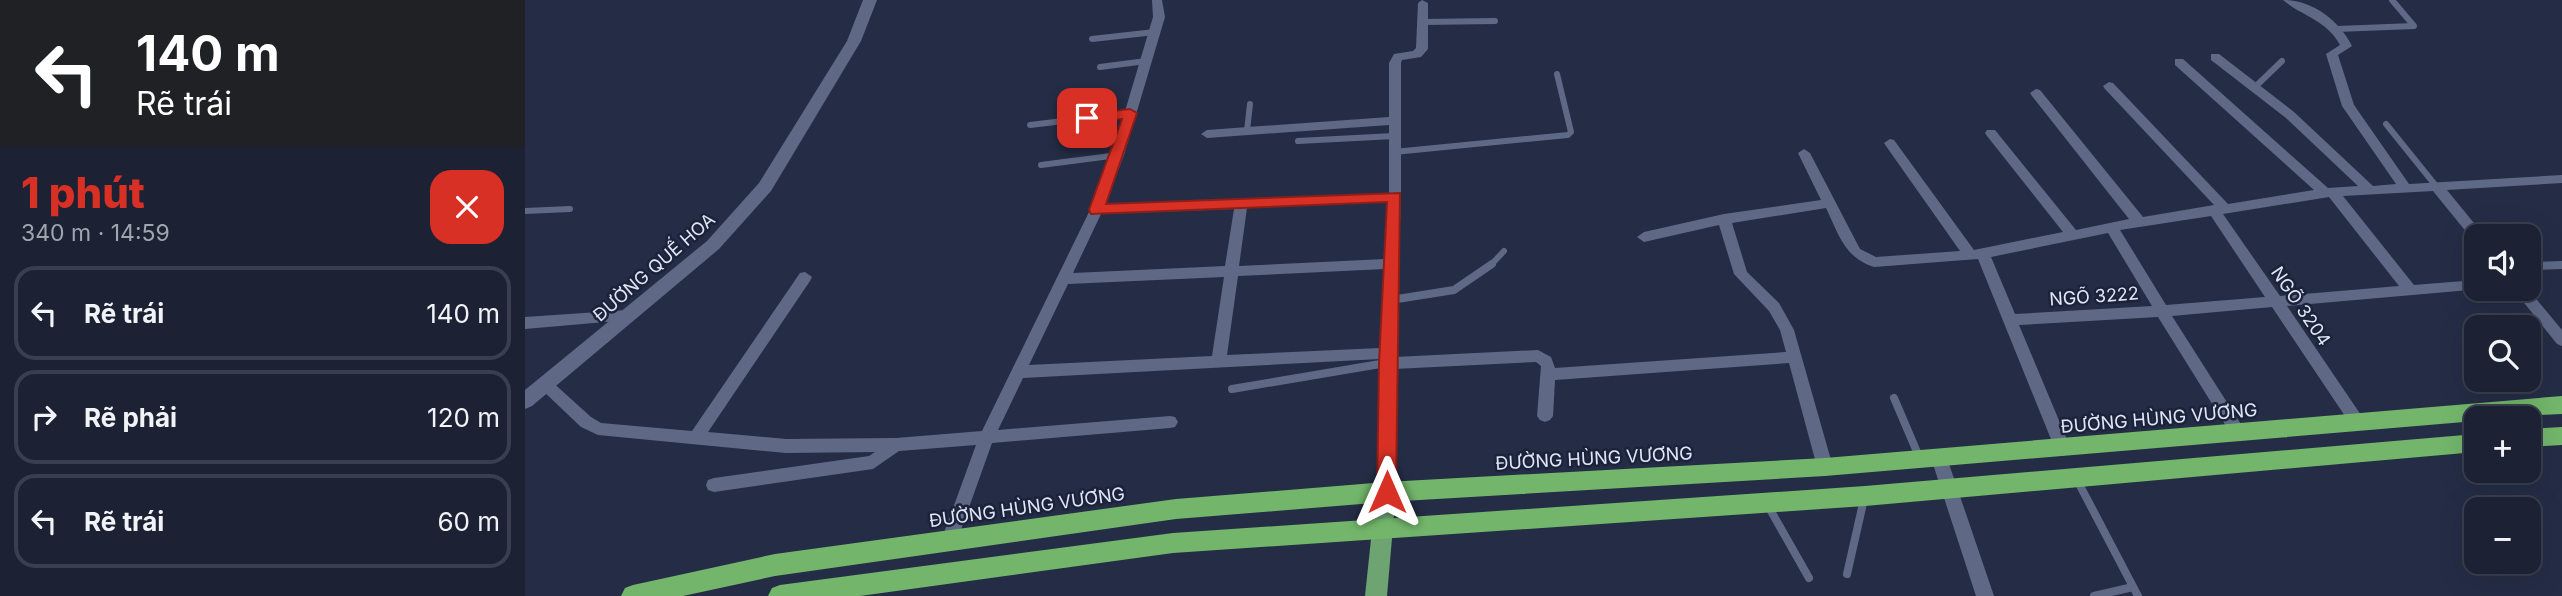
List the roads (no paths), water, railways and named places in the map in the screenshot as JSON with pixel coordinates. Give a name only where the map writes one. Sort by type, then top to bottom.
[{"type":"highway","name":"ĐƯỜNG HÙNG VƯƠNG","points":[[633,596],[775,565],[1175,509],[1387,492],[1825,467],[2562,405]]},
{"type":"highway","points":[[2541,437],[2562,436]]},
{"type":"highway","points":[[780,596],[1173,543],[1766,504],[2464,444]]},
{"type":"main road","points":[[1376,596],[1387,492]]},
{"type":"street","name":"ĐƯỜNG QUẾ HOA","points":[[525,401],[713,245],[765,187],[854,41],[870,0]]},
{"type":"street","points":[[949,541],[986,438],[1097,210],[1118,155],[1155,32],[1159,17],[1157,0]]},
{"type":"street","points":[[2288,0],[2337,29],[2346,46],[2332,52],[2332,61],[2344,97],[2405,188]]},
{"type":"street","points":[[1387,492],[1387,358],[1395,197],[1395,60],[1422,49],[1423,4]]},
{"type":"street","points":[[2215,57],[2290,115],[2370,190]]},
{"type":"street","points":[[2179,62],[2329,193],[2411,291]]},
{"type":"street","name":"NGÕ 3204","points":[[2109,86],[2219,209],[2276,303],[2358,423]]},
{"type":"street","points":[[2036,93],[2139,222]]},
{"type":"street","points":[[1207,134],[1394,121]]},
{"type":"street","points":[[1991,134],[2073,235]]},
{"type":"street","points":[[1891,144],[1977,254],[2010,320],[2063,449]]},
{"type":"street","points":[[1804,153],[1855,252],[1874,262],[1977,254],[2139,222],[2329,193],[2562,178]]},
{"type":"street","points":[[2436,186],[2467,224]]},
{"type":"street","points":[[1097,210],[1395,197]]},
{"type":"street","points":[[1644,237],[1724,219],[1829,203]]},
{"type":"street","points":[[1219,361],[1241,204]]},
{"type":"street","points":[[1724,219],[1741,274],[1779,314],[1795,357],[1825,467]]},
{"type":"street","points":[[2111,227],[2162,311],[2464,286]]},
{"type":"street","points":[[1065,279],[1392,264]]},
{"type":"street","points":[[695,439],[805,277]]},
{"type":"street","points":[[2530,301],[2562,340]]},
{"type":"street","name":"NGÕ 3222","points":[[2010,320],[2162,311],[2239,434]]},
{"type":"street","points":[[525,323],[628,315]]},
{"type":"street","points":[[1017,372],[1219,361],[1531,355],[1546,361],[1545,416]]},
{"type":"street","points":[[1547,375],[1795,357]]},
{"type":"street","points":[[545,384],[586,422],[598,429],[762,446],[896,445],[1170,422]]},
{"type":"street","points":[[714,485],[873,462],[896,445]]},
{"type":"street","points":[[1930,459],[1949,488],[1985,596]]},
{"type":"lane","points":[[2337,29],[2414,26],[2392,0]]},
{"type":"lane","points":[[1423,22],[1495,21]]},
{"type":"lane","points":[[1092,39],[1155,32]]},
{"type":"lane","points":[[1100,67],[1146,61]]},
{"type":"lane","points":[[2254,88],[2282,61]]},
{"type":"lane","points":[[1394,152],[1568,135],[1571,132],[1557,74]]},
{"type":"lane","points":[[1065,121],[1069,95]]},
{"type":"lane","points":[[1247,131],[1250,104]]},
{"type":"lane","points":[[1030,125],[1130,113]]},
{"type":"lane","points":[[2386,124],[2436,186]]},
{"type":"lane","points":[[1297,141],[1394,136]]},
{"type":"lane","points":[[1041,165],[1118,155]]},
{"type":"lane","points":[[525,211],[570,209]]},
{"type":"lane","points":[[1390,300],[1441,295],[1463,288],[1479,279],[1504,251]]},
{"type":"lane","points":[[2541,266],[2562,265]]},
{"type":"lane","points":[[1232,389],[1387,358]]},
{"type":"lane","points":[[1894,398],[1930,459]]},
{"type":"lane","points":[[2075,478],[2136,592],[2094,596]]},
{"type":"lane","points":[[1847,574],[1865,496]]},
{"type":"lane","points":[[1766,504],[1809,578]]}]
